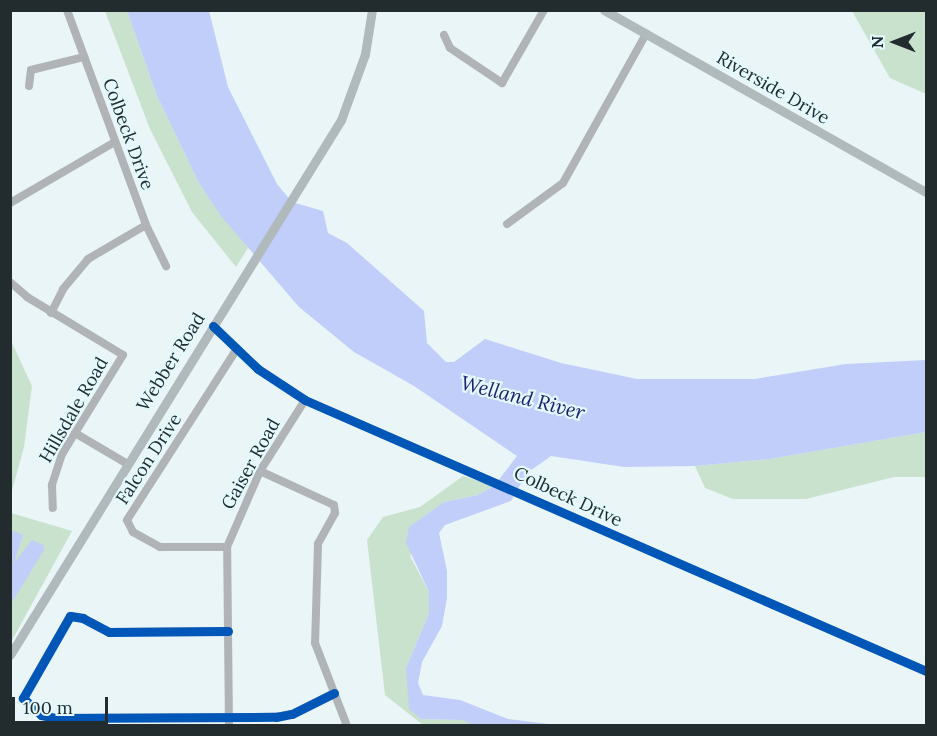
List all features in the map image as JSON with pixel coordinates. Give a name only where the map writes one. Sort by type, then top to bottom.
[{"type":"main road","name":"Webber Road","points":[[356,85],[365,10]]},
{"type":"main road","name":"Webber Road","points":[[10,655],[126,463],[341,120],[356,85],[372,10]]},
{"type":"main road","name":"Riverside Drive","points":[[604,10],[927,192]]},
{"type":"street","name":"Colbeck Drive","points":[[67,10],[146,225],[166,266]]},
{"type":"street","points":[[444,35],[450,48],[502,83],[544,10]]},
{"type":"street","points":[[507,224],[563,183],[646,34]]},
{"type":"street","points":[[29,86],[31,70],[84,57]]},
{"type":"street","points":[[10,203],[115,142]]},
{"type":"street","points":[[51,313],[63,289],[88,259],[146,225]]},
{"type":"street","name":"Hillsdale Road","points":[[10,282],[51,313],[123,355],[75,433],[54,475],[53,508]]},
{"type":"street","name":"Colbeck Drive","points":[[213,326],[236,350],[304,400],[927,671]]},
{"type":"street","name":"Falcon Drive","points":[[227,547],[160,547],[133,532],[127,520],[236,350]]},
{"type":"street","name":"Gaiser Road","points":[[229,721],[227,547],[260,471],[304,400]]},
{"type":"street","points":[[75,433],[126,463]]},
{"type":"street","points":[[260,471],[334,505],[335,513],[318,544],[315,643],[347,726]]},
{"type":"street","points":[[228,631],[109,632],[83,618],[70,616],[29,681],[23,698],[41,715],[55,718],[229,721],[285,716],[334,693]]},
{"type":"green space","points":[[105,11],[127,11],[157,96],[199,183],[248,248],[236,267],[192,212],[150,129]]},
{"type":"green space","points":[[852,11],[926,11],[926,94],[890,78]]},
{"type":"green space","points":[[11,341],[32,386],[24,447],[11,494]]},
{"type":"green space","points":[[926,432],[926,477],[894,477],[806,499],[733,499],[705,488],[695,466],[770,459]]},
{"type":"green space","points":[[463,476],[494,486],[478,495],[444,502],[410,556],[429,592],[429,613],[406,668],[421,719],[463,720],[473,725],[423,725],[385,695],[367,540],[383,517],[420,507]]},
{"type":"green space","points":[[11,513],[72,531],[11,642]]},
{"type":"water","name":"Welland River","points":[[127,11],[209,11],[228,87],[277,184],[292,202],[323,211],[328,233],[347,243],[424,311],[427,343],[446,362],[454,362],[485,339],[561,363],[637,379],[755,379],[846,364],[926,360],[926,432],[770,459],[695,466],[624,467],[551,456],[527,473],[511,501],[445,525],[439,533],[447,571],[447,598],[442,626],[422,662],[418,683],[423,695],[460,700],[508,719],[557,725],[473,726],[463,720],[421,719],[409,709],[406,668],[429,613],[429,592],[406,543],[409,527],[444,502],[478,495],[494,486],[517,456],[414,386],[354,352],[299,307],[221,216],[199,183],[157,96]]},
{"type":"water","points":[[11,530],[23,535],[14,563],[32,540],[43,545],[44,550],[11,604]]},
{"type":"cycle path","points":[[213,326],[258,369],[305,400],[926,671]]},
{"type":"cycle path","points":[[228,631],[109,632],[83,618],[70,616],[23,698],[41,715],[55,718],[276,717],[292,714],[334,693]]}]
